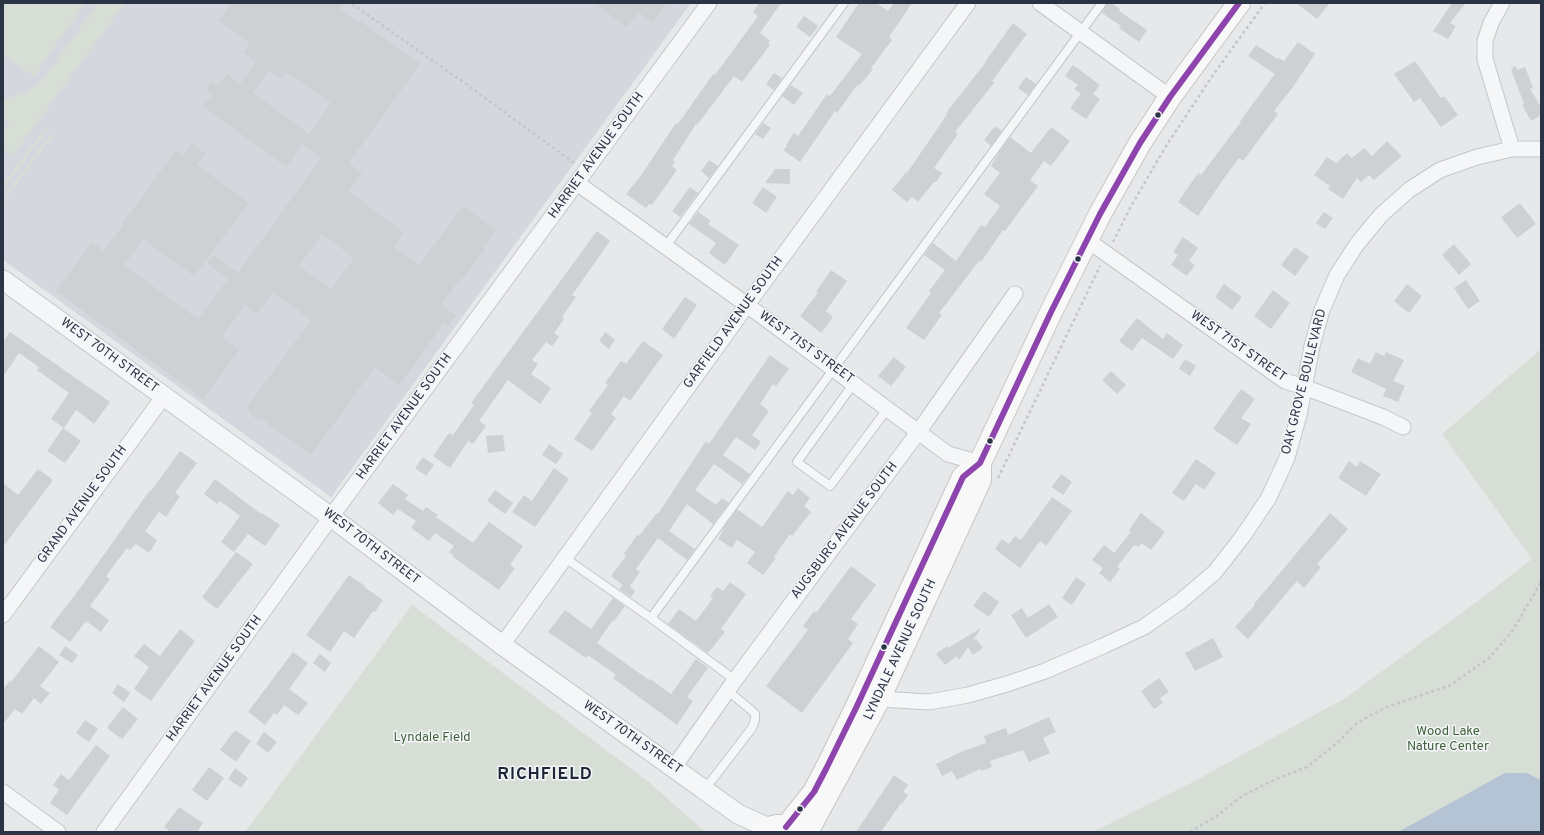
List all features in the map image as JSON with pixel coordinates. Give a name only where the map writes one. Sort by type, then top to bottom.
[{"type":"main road","name":"LYNDALE AVENUE SOUTH","points":[[778,830],[814,792],[856,708],[963,477],[980,463],[1087,240],[1137,150],[1170,97],[1239,3]]},
{"type":"main road","name":"LYNDALE AVENUE SOUTH","points":[[807,832],[879,699],[980,480],[980,463]]},
{"type":"street","name":"HARRIET AVENUE SOUTH","points":[[104,832],[331,517],[709,3]]},
{"type":"street","name":"GARFIELD AVENUE SOUTH","points":[[502,645],[747,305],[968,3]]},
{"type":"street","points":[[1040,3],[1170,97]]},
{"type":"street","points":[[1502,3],[1490,24],[1485,41],[1484,59],[1512,149]]},
{"type":"street","name":"OAK GROVE BOULEVARD","points":[[856,708],[879,699],[929,702],[968,695],[1007,684],[1045,671],[1110,643],[1144,626],[1181,601],[1215,572],[1244,536],[1268,499],[1287,458],[1299,415],[1312,346],[1322,310],[1337,275],[1357,244],[1381,215],[1409,190],[1440,170],[1478,157],[1512,149],[1541,149]]},
{"type":"street","name":"WEST 71ST STREET","points":[[577,183],[854,383],[948,454],[980,463]]},
{"type":"street","name":"WEST 71ST STREET","points":[[1087,240],[1285,381],[1383,417],[1403,427]]},
{"type":"street","name":"WEST 70TH STREET","points":[[3,281],[331,517],[502,645],[738,814],[778,830]]},
{"type":"street","name":"AUGSBURG AVENUE SOUTH","points":[[674,767],[731,685],[919,431],[1015,294]]},
{"type":"street","name":"GRAND AVENUE SOUTH","points":[[3,615],[164,396]]},
{"type":"street","points":[[3,794],[58,832]]},
{"type":"street","name":"WEST 70TH STREET","points":[[738,814],[748,832]]},
{"type":"lane","points":[[666,246],[844,3]]},
{"type":"lane","points":[[651,618],[1102,3]]},
{"type":"lane","points":[[854,383],[797,462],[830,486],[888,408]]},
{"type":"lane","points":[[565,558],[651,618],[731,685],[754,714],[755,720],[752,728],[704,789]]},
{"type":"path","points":[[1113,240],[1166,146],[1213,75],[1265,3]]},
{"type":"path","points":[[352,4],[576,164]]},
{"type":"path","points":[[996,482],[1100,265]]},
{"type":"path","points":[[1190,832],[1218,815],[1242,796],[1276,778],[1307,767],[1338,742],[1356,724],[1384,708],[1451,685],[1489,658],[1513,630],[1541,582]]},
{"type":"shaded area","points":[[3,3],[691,3],[331,497],[3,260]]},
{"type":"green space","points":[[3,3],[85,3],[34,76],[3,54]]},
{"type":"green space","points":[[99,3],[125,3],[13,155],[3,148],[3,133],[10,122],[3,119],[3,100],[24,93],[36,85],[44,77]]},
{"type":"green space","points":[[44,129],[47,130],[3,190],[3,185]]},
{"type":"green space","points":[[51,133],[53,135],[3,202],[3,198]]},
{"type":"green space","name":"Wood Lake Nature Center","points":[[1541,349],[1541,832],[1093,832],[1191,783],[1347,697],[1482,598],[1532,559],[1442,434]]},
{"type":"green space","name":"Lyndale Field","points":[[412,605],[650,783],[705,832],[245,832]]},
{"type":"water","points":[[1505,773],[1527,773],[1541,780],[1541,832],[1398,832]]},
{"type":"building","points":[[232,3],[343,3],[339,9],[359,23],[360,21],[420,64],[349,163],[362,173],[349,191],[404,233],[394,247],[419,265],[463,206],[496,230],[483,248],[485,249],[463,279],[461,277],[441,305],[456,316],[448,326],[444,323],[399,385],[375,367],[311,455],[260,418],[258,420],[250,414],[252,412],[246,408],[311,320],[273,292],[257,314],[245,305],[222,337],[239,350],[203,399],[56,291],[92,242],[104,251],[176,150],[183,155],[192,144],[206,154],[197,165],[249,203],[194,276],[143,239],[124,265],[198,319],[228,279],[207,263],[213,255],[238,273],[321,158],[302,144],[286,167],[203,106],[212,95],[206,90],[212,82],[218,86],[227,74],[240,84],[256,62],[244,53],[250,44],[219,21]],"holes":[[[269,71],[281,79],[286,72],[331,103],[309,134],[253,93]],[[322,234],[354,258],[331,289],[299,266]]]},
{"type":"building","points":[[594,3],[667,3],[653,22],[638,12],[627,27]]},
{"type":"building","points":[[759,3],[781,3],[760,33],[770,41],[768,44],[770,45],[742,82],[734,76],[697,125],[696,124],[673,160],[675,162],[672,166],[677,170],[652,205],[649,204],[646,208],[626,194],[642,174],[676,123],[678,124],[713,74],[715,75],[758,16],[753,12]]},
{"type":"building","points":[[859,3],[876,3],[888,11],[894,3],[912,3],[889,37],[892,40],[871,68],[873,69],[859,86],[858,84],[837,113],[835,111],[800,162],[783,150],[794,133],[798,136],[827,94],[830,96],[862,54],[836,37]]},
{"type":"building","points":[[1107,3],[1111,3],[1120,9],[1119,11],[1147,30],[1139,42],[1119,28],[1121,26],[1102,13]]},
{"type":"building","points":[[1296,3],[1330,3],[1317,19]]},
{"type":"building","points":[[1452,3],[1466,3],[1450,23],[1456,26],[1448,39],[1433,31]]},
{"type":"building","points":[[804,16],[818,26],[810,37],[796,27]]},
{"type":"building","points":[[1013,23],[1027,34],[992,81],[994,83],[955,132],[958,134],[934,168],[942,173],[936,182],[934,182],[918,202],[912,197],[907,202],[892,190],[906,172],[907,173],[948,113],[946,113],[986,62]]},
{"type":"building","points":[[1298,42],[1315,54],[1293,87],[1274,111],[1278,114],[1243,161],[1239,158],[1198,216],[1178,202],[1198,173],[1201,175],[1275,74],[1248,56],[1256,45],[1278,59],[1279,58],[1284,61]]},
{"type":"building","points":[[1415,61],[1441,98],[1444,96],[1458,115],[1441,127],[1420,98],[1414,102],[1394,74]]},
{"type":"building","points":[[1073,65],[1100,85],[1093,94],[1100,99],[1086,119],[1070,108],[1081,94],[1074,89],[1078,85],[1065,76]]},
{"type":"building","points":[[1515,66],[1518,70],[1525,67],[1533,88],[1530,89],[1541,107],[1541,115],[1531,121],[1522,105],[1524,104],[1511,69]]},
{"type":"building","points":[[774,73],[782,78],[774,90],[766,84]]},
{"type":"building","points":[[1026,77],[1036,84],[1028,95],[1018,88]]},
{"type":"building","points":[[791,85],[803,93],[794,105],[782,96]]},
{"type":"building","points":[[763,123],[771,128],[763,139],[755,134]]},
{"type":"building","points":[[995,126],[1002,131],[991,146],[984,140]]},
{"type":"building","points":[[1051,127],[1070,141],[1051,166],[1044,161],[1030,180],[1038,186],[1005,231],[1003,230],[981,262],[979,261],[939,313],[942,315],[924,340],[906,328],[931,293],[929,291],[945,270],[924,255],[933,243],[956,261],[981,225],[985,227],[1000,206],[984,194],[1000,173],[991,166],[999,152],[1010,137],[1031,153]]},
{"type":"building","points":[[1387,141],[1402,156],[1374,180],[1369,175],[1361,182],[1357,178],[1343,199],[1328,189],[1330,186],[1314,175],[1327,157],[1336,163],[1347,153],[1352,158],[1364,148],[1372,156]]},
{"type":"building","points":[[709,160],[718,166],[709,178],[701,171]]},
{"type":"building","points":[[775,169],[790,169],[790,184],[765,183]]},
{"type":"building","points":[[690,187],[698,193],[680,217],[672,211]]},
{"type":"building","points":[[763,187],[777,197],[766,213],[752,203]]},
{"type":"building","points":[[1520,203],[1536,224],[1517,238],[1501,217]]},
{"type":"building","points":[[698,212],[711,221],[708,224],[739,245],[725,265],[709,253],[716,243],[689,224]]},
{"type":"building","points":[[1324,212],[1333,218],[1325,229],[1316,223]]},
{"type":"building","points":[[597,231],[610,241],[572,295],[576,297],[562,317],[564,319],[554,333],[559,337],[552,346],[546,342],[532,360],[538,364],[531,374],[551,388],[540,404],[508,380],[479,421],[486,426],[473,444],[468,441],[450,468],[433,456],[449,433],[453,435],[474,405],[471,403]]},
{"type":"building","points":[[1183,237],[1198,248],[1189,261],[1195,265],[1187,276],[1171,265],[1178,255],[1173,252]]},
{"type":"building","points":[[1454,244],[1471,264],[1459,275],[1442,255]]},
{"type":"building","points":[[1295,247],[1309,257],[1295,276],[1281,265]]},
{"type":"building","points":[[831,270],[847,281],[826,311],[833,317],[821,333],[800,316],[818,293],[816,292]]},
{"type":"building","points":[[1466,280],[1480,301],[1468,309],[1454,288]]},
{"type":"building","points":[[1224,284],[1242,297],[1232,310],[1215,297]]},
{"type":"building","points":[[1407,284],[1422,296],[1409,313],[1394,301]]},
{"type":"building","points":[[1273,290],[1290,303],[1271,329],[1254,316]]},
{"type":"building","points":[[685,297],[697,305],[674,339],[662,329]]},
{"type":"building","points":[[1137,318],[1163,339],[1167,333],[1183,345],[1173,359],[1142,338],[1132,351],[1119,341]]},
{"type":"building","points":[[10,332],[110,402],[94,424],[76,410],[64,428],[51,419],[69,393],[37,370],[39,367],[19,353],[3,377],[3,342]]},
{"type":"building","points":[[605,332],[615,340],[609,349],[599,341]]},
{"type":"building","points":[[643,341],[663,355],[630,401],[624,396],[611,414],[616,418],[592,451],[574,439],[592,413],[589,411],[608,385],[605,383],[621,361],[626,364]]},
{"type":"building","points":[[1376,352],[1384,356],[1386,352],[1404,360],[1393,381],[1405,386],[1398,402],[1383,396],[1386,389],[1351,372],[1358,358],[1370,364]]},
{"type":"building","points":[[770,355],[789,369],[776,386],[773,384],[760,404],[769,411],[752,435],[761,442],[755,450],[736,437],[723,455],[750,474],[742,484],[714,464],[695,490],[716,505],[722,498],[729,503],[713,524],[687,504],[669,531],[695,549],[687,560],[658,538],[636,569],[640,572],[630,586],[635,591],[631,597],[619,589],[623,585],[611,576],[626,556],[624,554],[637,535],[639,536],[657,513],[658,514],[706,441],[709,444]]},
{"type":"building","points":[[894,357],[906,367],[891,386],[878,376]]},
{"type":"building","points":[[1185,359],[1196,366],[1190,376],[1179,369]]},
{"type":"building","points":[[1111,371],[1126,385],[1117,394],[1102,380]]},
{"type":"building","points":[[1241,389],[1255,399],[1241,418],[1251,424],[1237,445],[1213,429]]},
{"type":"building","points":[[63,428],[81,441],[65,463],[47,451]]},
{"type":"building","points":[[503,435],[505,451],[488,453],[486,436]]},
{"type":"building","points":[[549,444],[563,454],[556,464],[542,455]]},
{"type":"building","points":[[180,451],[197,463],[175,493],[180,496],[166,517],[159,512],[145,531],[157,540],[149,553],[136,544],[130,550],[127,548],[106,576],[110,579],[90,606],[109,620],[101,632],[86,621],[70,642],[50,627]]},
{"type":"building","points":[[423,457],[434,465],[426,476],[415,468]]},
{"type":"building","points":[[1196,459],[1216,473],[1204,490],[1196,484],[1184,501],[1172,493]]},
{"type":"building","points":[[1349,461],[1357,467],[1360,461],[1381,474],[1366,496],[1338,478]]},
{"type":"building","points":[[554,468],[569,479],[535,527],[512,512],[524,495],[532,501]]},
{"type":"building","points":[[38,469],[53,480],[3,547],[3,483],[18,495]]},
{"type":"building","points":[[1061,474],[1072,482],[1063,495],[1052,487]]},
{"type":"building","points":[[215,479],[261,514],[262,513],[280,525],[265,546],[248,534],[234,552],[221,542],[240,516],[220,501],[217,504],[204,494]]},
{"type":"building","points":[[393,484],[408,495],[405,499],[423,511],[426,507],[438,515],[436,517],[473,543],[489,522],[523,546],[510,565],[515,568],[499,590],[453,557],[454,556],[449,552],[454,546],[435,533],[429,541],[411,528],[416,521],[398,509],[393,515],[378,503]]},
{"type":"building","points":[[798,488],[810,498],[804,506],[811,512],[792,536],[790,534],[774,557],[776,558],[763,575],[747,563],[755,552],[737,540],[732,548],[718,539],[723,531],[722,530],[737,509],[762,527],[788,491],[793,495]]},
{"type":"building","points":[[495,490],[513,503],[505,514],[487,501]]},
{"type":"building","points":[[1052,497],[1072,511],[1046,546],[1040,541],[1020,568],[995,549],[1002,539],[1009,544],[1015,536],[1021,540]]},
{"type":"building","points":[[1141,513],[1165,532],[1151,550],[1142,543],[1138,547],[1134,545],[1117,567],[1120,569],[1110,582],[1099,573],[1103,568],[1092,560],[1104,545],[1114,553],[1131,532],[1129,530]]},
{"type":"building","points":[[1330,513],[1348,529],[1317,564],[1321,567],[1304,588],[1297,581],[1248,639],[1235,627],[1255,605],[1254,604]]},
{"type":"building","points":[[236,552],[253,564],[217,609],[202,597]]},
{"type":"building","points":[[851,566],[876,585],[851,619],[858,624],[848,639],[853,643],[802,713],[766,686],[808,630],[803,626],[814,611],[816,613]]},
{"type":"building","points":[[349,575],[383,600],[375,612],[373,611],[354,638],[344,631],[330,652],[306,635]]},
{"type":"building","points":[[1076,577],[1086,584],[1072,605],[1062,598]]},
{"type":"building","points":[[730,582],[746,594],[721,629],[725,632],[708,653],[668,624],[679,609],[696,621],[713,598],[710,596],[717,587],[723,591]]},
{"type":"building","points":[[984,591],[999,602],[989,617],[973,606]]},
{"type":"building","points":[[613,598],[625,606],[613,622],[612,621],[597,643],[671,694],[696,659],[708,668],[687,697],[693,701],[677,725],[613,678],[616,675],[588,655],[586,658],[548,632],[565,610],[591,629]]},
{"type":"building","points":[[1049,604],[1058,617],[1026,638],[1011,615],[1022,608],[1028,618]]},
{"type":"building","points":[[981,628],[972,642],[976,639],[983,648],[973,655],[968,647],[959,660],[957,656],[945,665],[936,654],[947,646],[948,648]]},
{"type":"building","points":[[180,629],[195,641],[151,701],[134,689],[149,667],[134,656],[144,644],[160,656]]},
{"type":"building","points":[[1213,638],[1223,657],[1195,671],[1185,653]]},
{"type":"building","points":[[39,646],[59,662],[40,686],[50,693],[41,704],[34,698],[22,714],[15,709],[3,724],[3,689],[10,681],[11,682]]},
{"type":"building","points":[[65,646],[78,655],[72,663],[59,655]]},
{"type":"building","points":[[293,652],[308,663],[289,689],[308,703],[298,715],[284,705],[277,715],[274,713],[265,725],[248,712]]},
{"type":"building","points":[[320,654],[331,663],[325,672],[313,663]]},
{"type":"building","points":[[1159,678],[1169,692],[1160,698],[1163,703],[1154,709],[1141,691]]},
{"type":"building","points":[[118,684],[130,693],[124,702],[112,693]]},
{"type":"building","points":[[123,707],[138,719],[122,739],[107,728]]},
{"type":"building","points":[[1049,717],[1056,732],[1043,738],[1050,753],[1029,762],[1023,750],[990,761],[992,767],[981,771],[980,769],[957,780],[952,771],[942,776],[936,764],[963,751],[986,743],[984,736],[1006,728],[1008,735]]},
{"type":"building","points":[[85,720],[98,729],[89,742],[76,733]]},
{"type":"building","points":[[235,730],[251,741],[236,762],[220,750]]},
{"type":"building","points":[[264,732],[277,742],[268,753],[256,744]]},
{"type":"building","points":[[96,745],[110,756],[67,815],[50,803],[59,790],[53,785],[61,774],[69,780]]},
{"type":"building","points":[[209,767],[224,778],[207,801],[192,790]]},
{"type":"building","points":[[235,768],[248,778],[241,788],[228,779]]},
{"type":"building","points":[[894,775],[908,785],[903,792],[908,795],[902,804],[901,803],[881,832],[856,832]]},
{"type":"building","points":[[179,807],[203,823],[197,832],[171,832],[164,827]]},
{"type":"transit line","points":[[786,827],[814,792],[826,769],[856,708],[963,477],[980,463],[1051,312],[1100,214],[1140,143],[1170,97],[1239,3]]},
{"type":"district","name":"RICHFIELD","points":[[545,776]]}]
